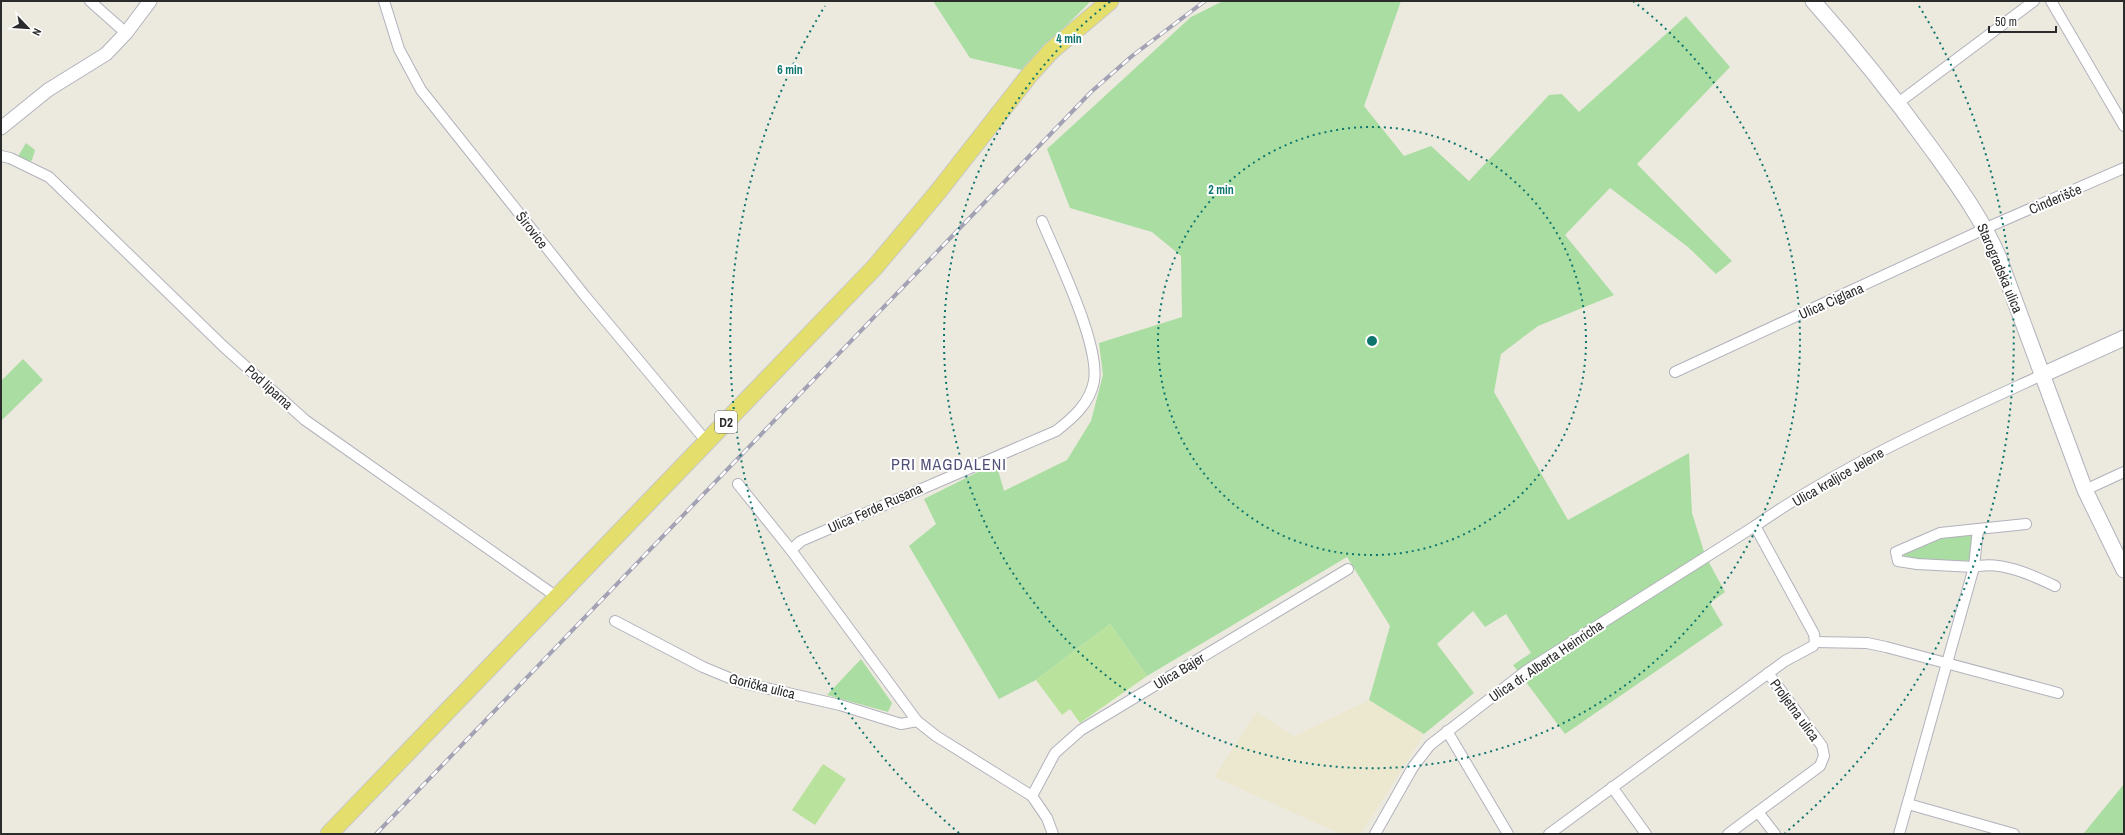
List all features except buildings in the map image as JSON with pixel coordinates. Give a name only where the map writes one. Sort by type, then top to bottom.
[{"type":"main road","name":"D2","points":[[330,834],[845,299],[904,234],[1013,94],[1051,51],[1110,1]]},
{"type":"main road","name":"Starogradska ulica","points":[[1813,1],[1898,103],[1945,167],[1986,229],[1999,258],[2085,490],[2124,570]]},
{"type":"main road","points":[[2042,374],[2124,338]]},
{"type":"street","points":[[90,1],[126,33]]},
{"type":"street","points":[[1,128],[48,90],[106,54],[126,33],[150,1]]},
{"type":"street","name":"Širovice","points":[[384,1],[399,49],[421,90],[585,296],[707,442]]},
{"type":"street","points":[[1898,103],[2034,1]]},
{"type":"street","points":[[2051,1],[2124,126]]},
{"type":"street","name":"Pod lipama","points":[[1,156],[10,158],[49,177],[223,346],[305,420],[557,597]]},
{"type":"street","name":"Cinderišče","points":[[1986,229],[2124,168]]},
{"type":"street","name":"Ulica Ferde Rusana","points":[[791,550],[801,541],[1056,431],[1076,415],[1088,398],[1094,380],[1092,354],[1084,323],[1042,221]]},
{"type":"street","name":"Ulica Ciglana","points":[[1675,372],[1986,229]]},
{"type":"street","name":"Ulica kraljice Jelene","points":[[1755,526],[1837,476],[1909,436],[2042,374]]},
{"type":"street","points":[[2085,490],[2124,472]]},
{"type":"street","points":[[738,484],[791,550],[917,721],[936,736],[1032,796],[1047,818],[1053,834]]},
{"type":"street","points":[[2026,524],[1940,533],[1896,552],[1898,561],[1974,567],[1981,565],[2006,568],[2055,586]]},
{"type":"street","points":[[1755,526],[1814,634],[1816,642]]},
{"type":"street","name":"Ulica dr. Alberta Heinricha","points":[[1375,834],[1413,767],[1430,745],[1447,731],[1526,671],[1755,526]]},
{"type":"street","points":[[1899,834],[1974,567],[1978,529]]},
{"type":"street","name":"Ulica Bajer","points":[[1032,796],[1055,753],[1081,730],[1348,568]]},
{"type":"street","name":"Gorička ulica","points":[[615,621],[703,667],[739,682],[840,705],[901,724],[917,721]]},
{"type":"street","points":[[1816,642],[1867,644],[1947,663],[2058,693]]},
{"type":"street","points":[[1768,673],[1785,661],[1810,649],[1816,642]]},
{"type":"street","name":"Proljetna ulica","points":[[1548,834],[1768,673],[1822,746],[1824,756],[1820,766],[1728,834]]},
{"type":"street","points":[[1447,731],[1508,834]]},
{"type":"street","points":[[1612,787],[1646,834]]},
{"type":"street","points":[[1908,804],[2014,834]]},
{"type":"street","points":[[1758,812],[1774,834]]},
{"type":"shaded area","points":[[1369,700],[1424,734],[1361,834],[1341,834],[1214,777],[1256,712],[1294,736]]},
{"type":"green space","points":[[933,1],[1091,1],[1022,70],[970,58]]},
{"type":"green space","points":[[1223,1],[1401,1],[1364,106],[1404,156],[1431,146],[1469,181],[1549,95],[1562,94],[1579,112],[1686,16],[1730,67],[1637,164],[1732,261],[1716,274],[1688,247],[1610,188],[1565,235],[1614,295],[1538,326],[1501,354],[1494,392],[1568,520],[1689,453],[1692,513],[1705,555],[1725,592],[1710,603],[1723,625],[1565,734],[1513,665],[1531,653],[1506,614],[1485,627],[1473,611],[1437,644],[1474,693],[1424,734],[1369,700],[1390,626],[1347,557],[1147,676],[1110,624],[1036,680],[999,699],[909,546],[936,524],[924,499],[996,463],[1004,491],[1067,460],[1091,421],[1103,375],[1099,343],[1182,317],[1181,256],[1152,232],[1070,208],[1047,149],[1191,17]]},
{"type":"green space","points":[[26,143],[35,150],[32,160],[28,163],[17,158]]},
{"type":"green space","points":[[23,359],[43,380],[1,421],[1,381]]},
{"type":"green space","points":[[1970,535],[1972,538],[1971,558],[1969,561],[1907,559],[1903,554],[1939,538]]},
{"type":"green space","points":[[1110,624],[1147,676],[1080,723],[1070,709],[1062,715],[1036,680]]},
{"type":"green space","points":[[861,659],[892,703],[888,712],[827,695]]},
{"type":"green space","points":[[823,764],[846,779],[815,825],[792,810]]},
{"type":"green space","points":[[2124,784],[2124,834],[2084,833]]},
{"type":"railway","points":[[376,834],[1091,92],[1132,56],[1205,1]]},
{"type":"district","name":"PRI MAGDALENI","points":[[949,464]]}]
